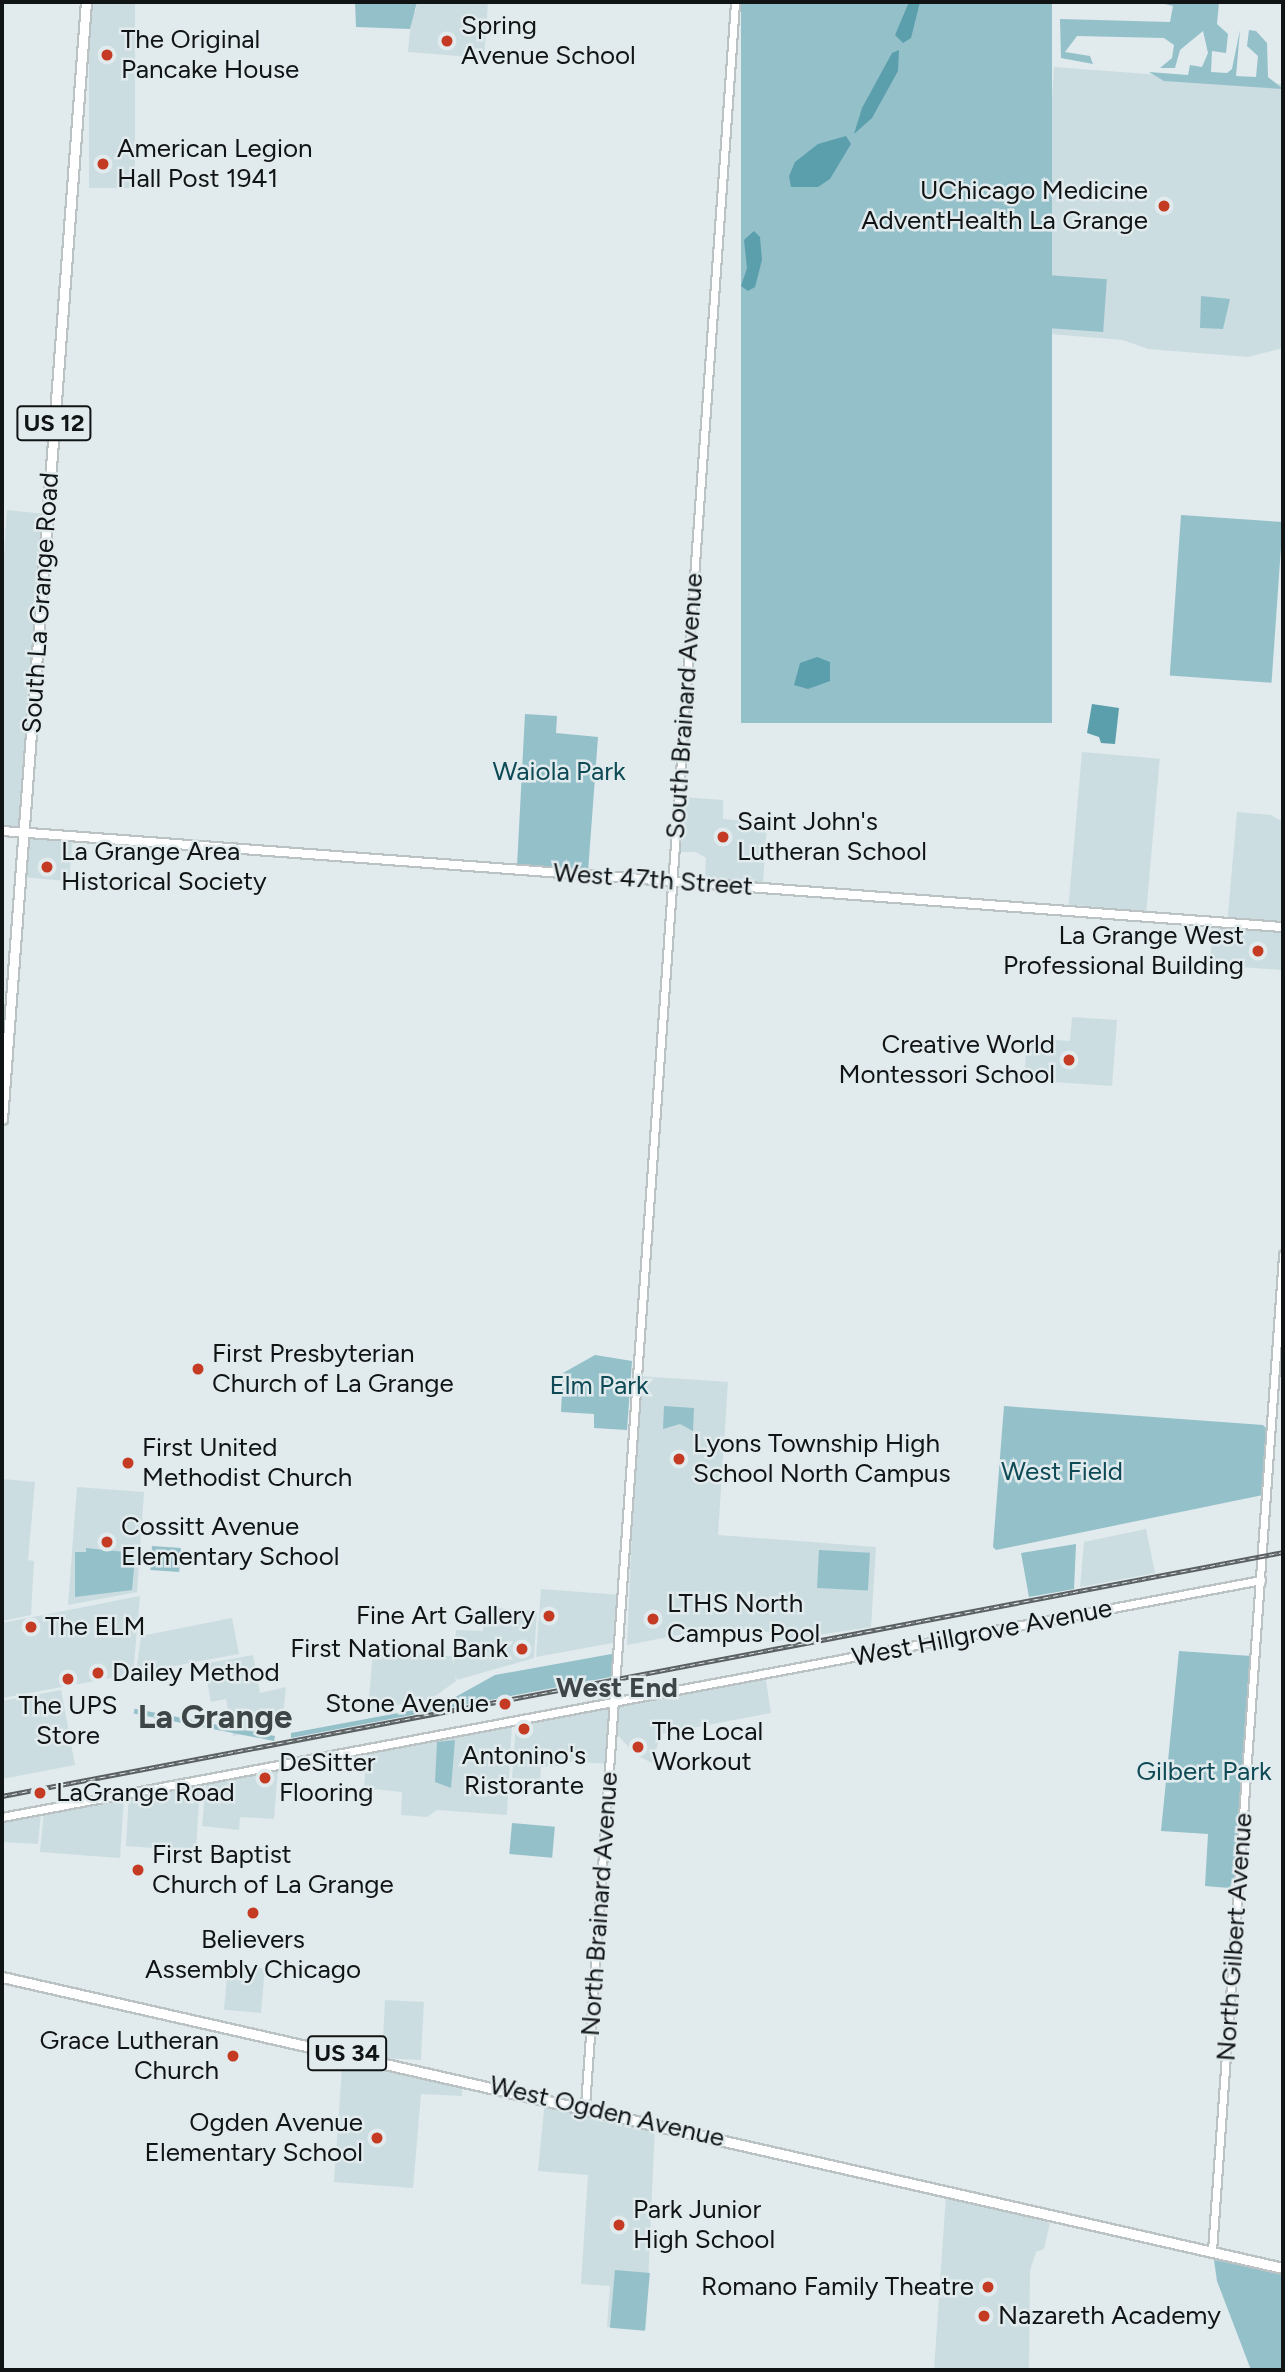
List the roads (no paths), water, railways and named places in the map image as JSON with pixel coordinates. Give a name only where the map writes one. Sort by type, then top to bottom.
[{"type":"main road","name":"South La Grange Road","points":[[2,1119],[86,2]]},
{"type":"main road","name":"West 47th Street","points":[[2,831],[1283,928]]},
{"type":"main road","name":"West Ogden Avenue","points":[[2,1977],[585,2106],[1212,2251]]},
{"type":"main road","name":"US 34","points":[[1212,2251],[1283,2268]]},
{"type":"street","name":"South Brainard Avenue","points":[[614,1702],[735,2]]},
{"type":"street","name":"North Gilbert Avenue","points":[[1212,2251],[1283,1255]]},
{"type":"street","name":"West Hillgrove Avenue","points":[[2,1817],[1261,1580]]},
{"type":"street","name":"North Brainard Avenue","points":[[585,2106],[614,1702]]},
{"type":"railway","points":[[2,1796],[1283,1552]]},
{"type":"place","name":"Spring Avenue School","points":[[447,41]]},
{"type":"place","name":"The Original Pancake House","points":[[107,55]]},
{"type":"place","name":"American Legion Hall Post 1941","points":[[103,164]]},
{"type":"place","name":"UChicago Medicine AdventHealth La Grange","points":[[1164,206]]},
{"type":"place","name":"Saint John's Lutheran School","points":[[723,837]]},
{"type":"place","name":"La Grange Area Historical Society","points":[[47,867]]},
{"type":"place","name":"La Grange West Professional Building","points":[[1258,951]]},
{"type":"place","name":"Creative World Montessori School","points":[[1069,1060]]},
{"type":"place","name":"First Presbyterian Church of La Grange","points":[[198,1369]]},
{"type":"place","name":"Lyons Township High School North Campus","points":[[679,1459]]},
{"type":"place","name":"First United Methodist Church","points":[[128,1463]]},
{"type":"place","name":"Cossitt Avenue Elementary School","points":[[107,1542]]},
{"type":"place","name":"Fine Art Gallery","points":[[549,1616]]},
{"type":"place","name":"LTHS North Campus Pool","points":[[653,1619]]},
{"type":"place","name":"The ELM","points":[[31,1627]]},
{"type":"place","name":"First National Bank","points":[[522,1649]]},
{"type":"place","name":"Dailey Method","points":[[98,1673]]},
{"type":"place","name":"The UPS Store","points":[[68,1679]]},
{"type":"place","name":"Stone Avenue","points":[[505,1704]]},
{"type":"place","name":"Antonino's Ristorante","points":[[524,1729]]},
{"type":"place","name":"The Local Workout","points":[[638,1747]]},
{"type":"place","name":"DeSitter Flooring","points":[[265,1778]]},
{"type":"place","name":"LaGrange Road","points":[[40,1793]]},
{"type":"place","name":"First Baptist Church of La Grange","points":[[138,1870]]},
{"type":"place","name":"Believers Assembly Chicago","points":[[253,1913]]},
{"type":"place","name":"Grace Lutheran Church","points":[[233,2056]]},
{"type":"place","name":"Ogden Avenue Elementary School","points":[[377,2138]]},
{"type":"place","name":"Park Junior High School","points":[[619,2225]]},
{"type":"place","name":"Romano Family Theatre","points":[[988,2287]]},
{"type":"place","name":"Nazareth Academy","points":[[984,2316]]},
{"type":"district","name":"West End","points":[[617,1687]]},
{"type":"district","name":"La Grange","points":[[215,1717]]},
{"type":"park label","name":"Waiola Park","points":[[559,772]]},
{"type":"park label","name":"Elm Park","points":[[599,1386]]},
{"type":"park label","name":"West Field","points":[[1062,1472]]},
{"type":"park label","name":"Gilbert Park","points":[[1204,1772]]}]
